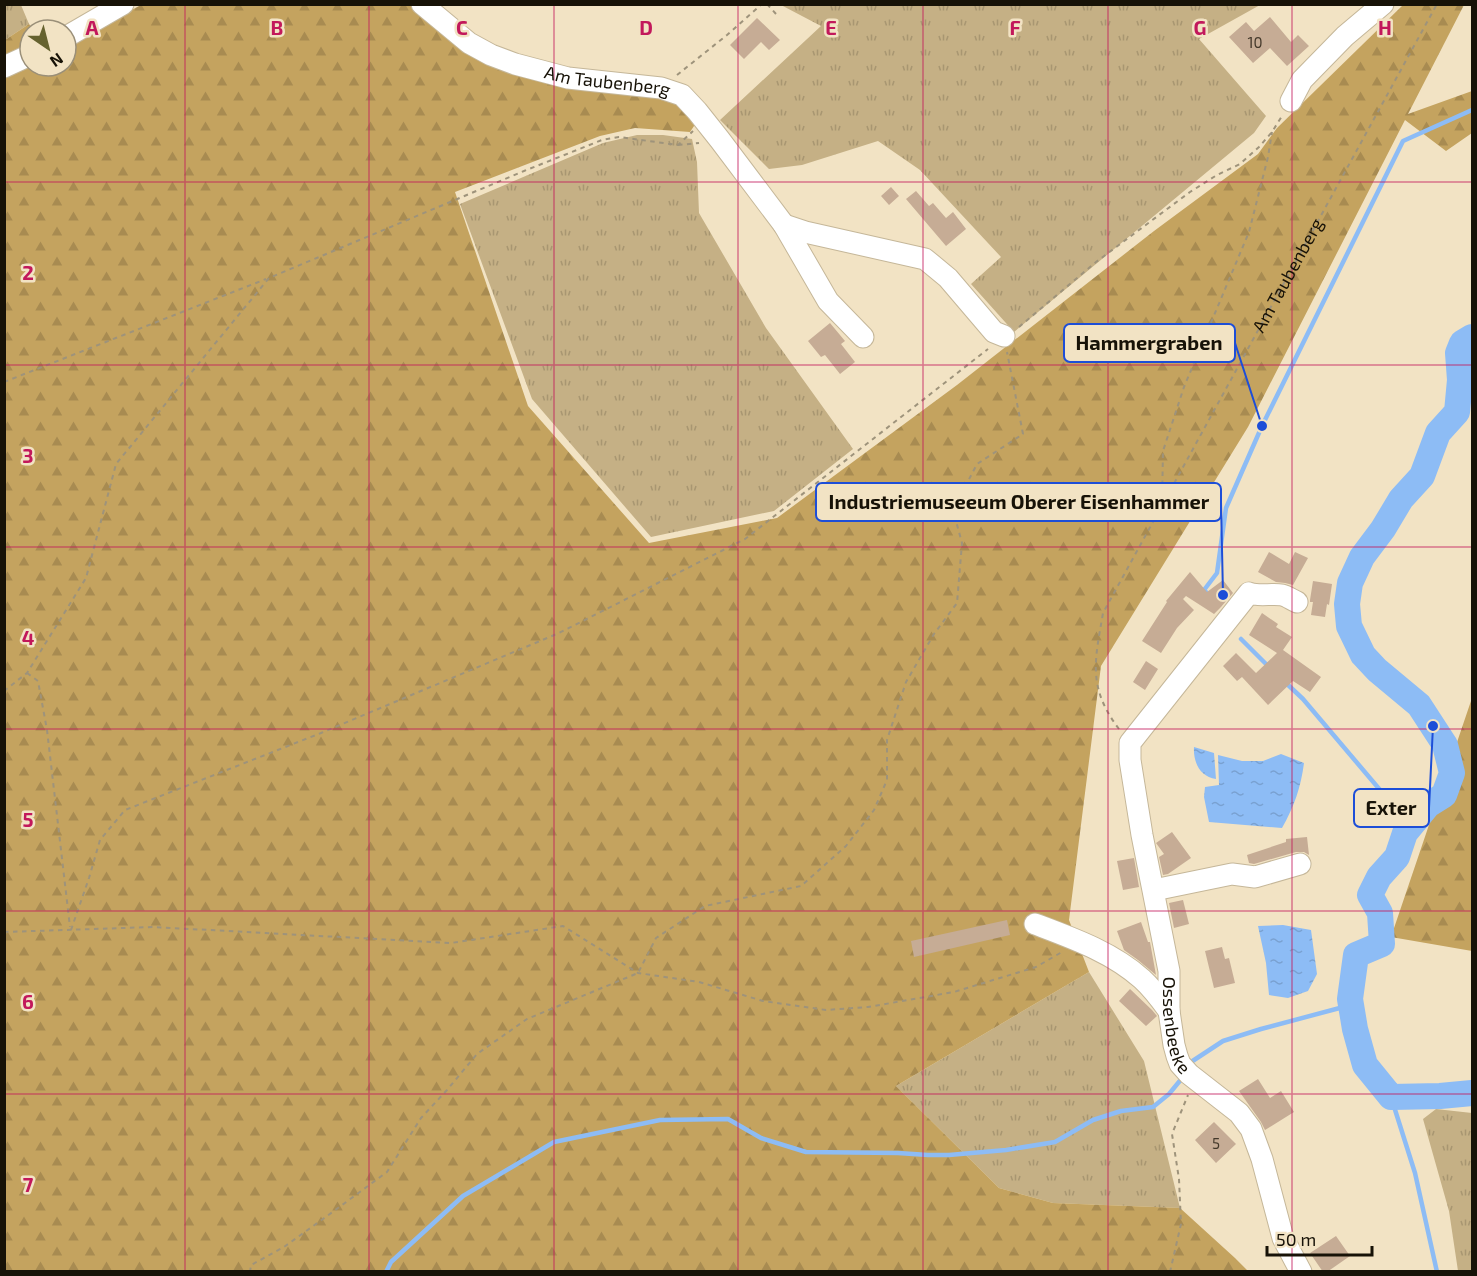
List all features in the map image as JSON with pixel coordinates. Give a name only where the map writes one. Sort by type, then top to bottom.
[{"type":"street","points":[[78,30],[123,4]]},
{"type":"street","name":"Am Taubenberg","points":[[422,4],[469,43],[515,64],[568,78],[661,88],[682,95],[697,111],[784,225],[828,302],[863,337]]},
{"type":"street","points":[[1291,101],[1309,72],[1345,36],[1383,4]]},
{"type":"street","points":[[4,67],[18,61]]},
{"type":"street","points":[[784,225],[882,250],[926,258],[948,278],[994,332],[1004,336]]},
{"type":"street","points":[[1130,743],[1249,594],[1282,595],[1297,602]]},
{"type":"street","name":"Ossenbeeke","points":[[1130,743],[1130,760],[1142,835],[1169,971],[1169,1011],[1174,1045],[1180,1064],[1195,1079],[1239,1113],[1251,1129],[1262,1159],[1283,1238],[1301,1272]]},
{"type":"street","points":[[1154,890],[1232,874],[1255,877],[1300,864]]},
{"type":"street","points":[[1035,924],[1096,948],[1113,958],[1140,978],[1169,1011]]},
{"type":"path","points":[[661,88],[728,35],[762,4]]},
{"type":"path","points":[[767,4],[776,14]]},
{"type":"path","name":"Am Taubenberg","points":[[1130,743],[1111,718],[1096,686],[1095,663],[1103,613],[1437,4]]},
{"type":"path","points":[[4,382],[269,278],[602,140],[619,137],[678,145],[695,130],[699,123],[697,111]]},
{"type":"path","points":[[70,930],[89,879],[100,840],[125,810],[321,733],[560,633],[745,539],[1004,336],[1012,333],[1096,262],[1190,192],[1240,164],[1272,132],[1249,232],[1184,387],[1163,451],[1162,504]]},
{"type":"path","points":[[4,691],[27,673],[86,578],[116,464],[269,278]]},
{"type":"path","points":[[250,1272],[251,1265],[292,1241],[387,1172],[421,1118],[477,1054],[527,1019],[638,973],[656,938],[705,906],[801,886],[846,846],[874,810],[887,780],[886,740],[906,682],[934,634],[957,603],[962,543],[953,510],[977,464],[1023,434],[1004,336]]},
{"type":"path","points":[[27,673],[38,681],[47,730],[70,930]]},
{"type":"path","points":[[4,932],[153,927],[451,943],[563,926],[638,973],[699,982],[763,1000],[826,1010],[868,1007],[954,992],[1036,967],[1081,942]]},
{"type":"path","points":[[1170,1272],[1181,1224],[1179,1179],[1172,1134],[1195,1079]]},
{"type":"green space","points":[[5,5],[21,5],[26,18],[18,18],[18,31],[5,40]]},
{"type":"green space","points":[[141,5],[416,5],[467,46],[659,92],[696,116],[690,132],[635,128],[600,136],[455,192],[528,406],[649,543],[777,518],[957,385],[1154,231],[1258,154],[1277,128],[1403,5],[1464,5],[1408,114],[1472,91],[1472,133],[1446,151],[1405,120],[1248,427],[1101,666],[1069,920],[1089,972],[896,1086],[999,1188],[1053,1203],[1180,1208],[1248,1271],[5,1272],[5,40],[18,31],[18,78],[78,78],[78,39]]},
{"type":"green space","points":[[781,5],[1260,5],[1199,39],[1266,116],[1254,133],[1014,332],[971,284],[1001,257],[920,170],[878,141],[802,165],[769,169],[720,120],[821,26]]},
{"type":"green space","points":[[637,135],[663,135],[692,139],[697,162],[699,213],[766,328],[853,449],[774,511],[651,537],[532,399],[460,204],[603,143]]},
{"type":"green space","points":[[1472,698],[1472,951],[1391,937]]},
{"type":"green space","points":[[1089,972],[1144,1061],[1180,1208],[1053,1203],[999,1188],[896,1086]]},
{"type":"green space","points":[[1436,1109],[1472,1113],[1472,1271],[1458,1271],[1449,1211],[1423,1119]]},
{"type":"water","points":[[1194,747],[1214,753],[1216,779],[1210,778],[1199,768]]},
{"type":"water","points":[[1281,754],[1304,763],[1296,797],[1282,828],[1209,822],[1204,797],[1205,787],[1219,785],[1218,755],[1242,761],[1263,761]]},
{"type":"water","points":[[1283,925],[1311,930],[1317,974],[1308,991],[1288,998],[1269,995],[1266,963],[1258,926]]},
{"type":"building","points":[[1270,17],[1291,42],[1298,35],[1309,46],[1287,66],[1270,48],[1253,63],[1229,37],[1246,22],[1254,31]]},
{"type":"building","points":[[757,18],[780,40],[769,50],[761,42],[744,59],[730,45]]},
{"type":"building","points":[[891,187],[899,196],[889,205],[881,196]]},
{"type":"building","points":[[916,191],[929,206],[933,203],[946,218],[953,212],[966,229],[946,246],[906,199]]},
{"type":"building","points":[[830,323],[845,341],[841,344],[855,362],[840,374],[825,355],[821,357],[808,341]]},
{"type":"building","points":[[1269,552],[1289,564],[1295,552],[1308,558],[1293,585],[1276,582],[1258,572]]},
{"type":"building","points":[[1190,572],[1207,592],[1223,580],[1233,593],[1214,614],[1186,596],[1183,599],[1194,610],[1177,628],[1161,653],[1142,641],[1166,601]]},
{"type":"building","points":[[1313,581],[1332,584],[1325,617],[1311,615],[1313,602],[1310,600]]},
{"type":"building","points":[[1262,613],[1278,624],[1276,627],[1292,637],[1283,650],[1321,677],[1310,692],[1293,681],[1268,705],[1242,677],[1237,681],[1223,666],[1236,653],[1256,673],[1277,653],[1249,635]]},
{"type":"building","points":[[1146,661],[1158,669],[1145,690],[1133,682]]},
{"type":"building","points":[[1172,832],[1191,858],[1163,875],[1159,857],[1164,854],[1156,843]]},
{"type":"building","points":[[1307,837],[1309,855],[1296,852],[1254,864],[1249,863],[1247,855],[1286,842],[1286,839]]},
{"type":"building","points":[[1134,858],[1139,887],[1123,890],[1117,861]]},
{"type":"building","points":[[1183,900],[1189,924],[1174,928],[1169,903]]},
{"type":"building","points":[[1007,920],[1010,935],[914,957],[911,941]]},
{"type":"building","points":[[1141,922],[1148,942],[1150,942],[1156,975],[1124,950],[1117,931]]},
{"type":"building","points":[[1222,947],[1225,959],[1229,958],[1235,983],[1214,988],[1205,951]]},
{"type":"building","points":[[1130,989],[1157,1016],[1146,1026],[1119,1001]]},
{"type":"building","points":[[1258,1079],[1270,1098],[1281,1091],[1294,1112],[1265,1130],[1239,1091]]},
{"type":"building","points":[[1214,1122],[1236,1144],[1216,1163],[1195,1140]]},
{"type":"building","points":[[1336,1236],[1350,1256],[1327,1272],[1323,1272],[1310,1253]]},
{"type":"waterway","points":[[1206,592],[1204,590],[1217,573],[1226,508],[1262,426],[1403,141],[1472,110]]},
{"type":"waterway","points":[[1472,337],[1462,343],[1458,353],[1460,380],[1457,412],[1438,433],[1422,476],[1401,499],[1383,529],[1362,557],[1350,583],[1347,604],[1349,626],[1363,655],[1377,670],[1419,705],[1445,745],[1452,773],[1444,795],[1428,805],[1405,833],[1397,857],[1379,877],[1370,895],[1380,913],[1382,944],[1356,955],[1350,999],[1355,1029],[1365,1065],[1391,1097],[1472,1093]]},
{"type":"waterway","points":[[1241,639],[1269,667]]},
{"type":"waterway","points":[[1286,683],[1303,699],[1386,797],[1405,833]]},
{"type":"waterway","points":[[1188,1064],[1223,1041],[1351,1005]]},
{"type":"waterway","points":[[386,1272],[391,1262],[463,1196],[554,1142],[660,1120],[728,1119],[761,1138],[806,1152],[949,1155],[1006,1150],[1055,1142],[1093,1120],[1121,1111],[1153,1107],[1169,1094],[1183,1077]]},
{"type":"waterway","points":[[1391,1097],[1415,1173],[1437,1272]]},
{"type":"place","name":"Hammergraben","points":[[1262,426]]},
{"type":"place","name":"Industriemuseeum Oberer Eisenhammer","points":[[1223,595]]},
{"type":"place","name":"Exter","points":[[1433,726]]}]
